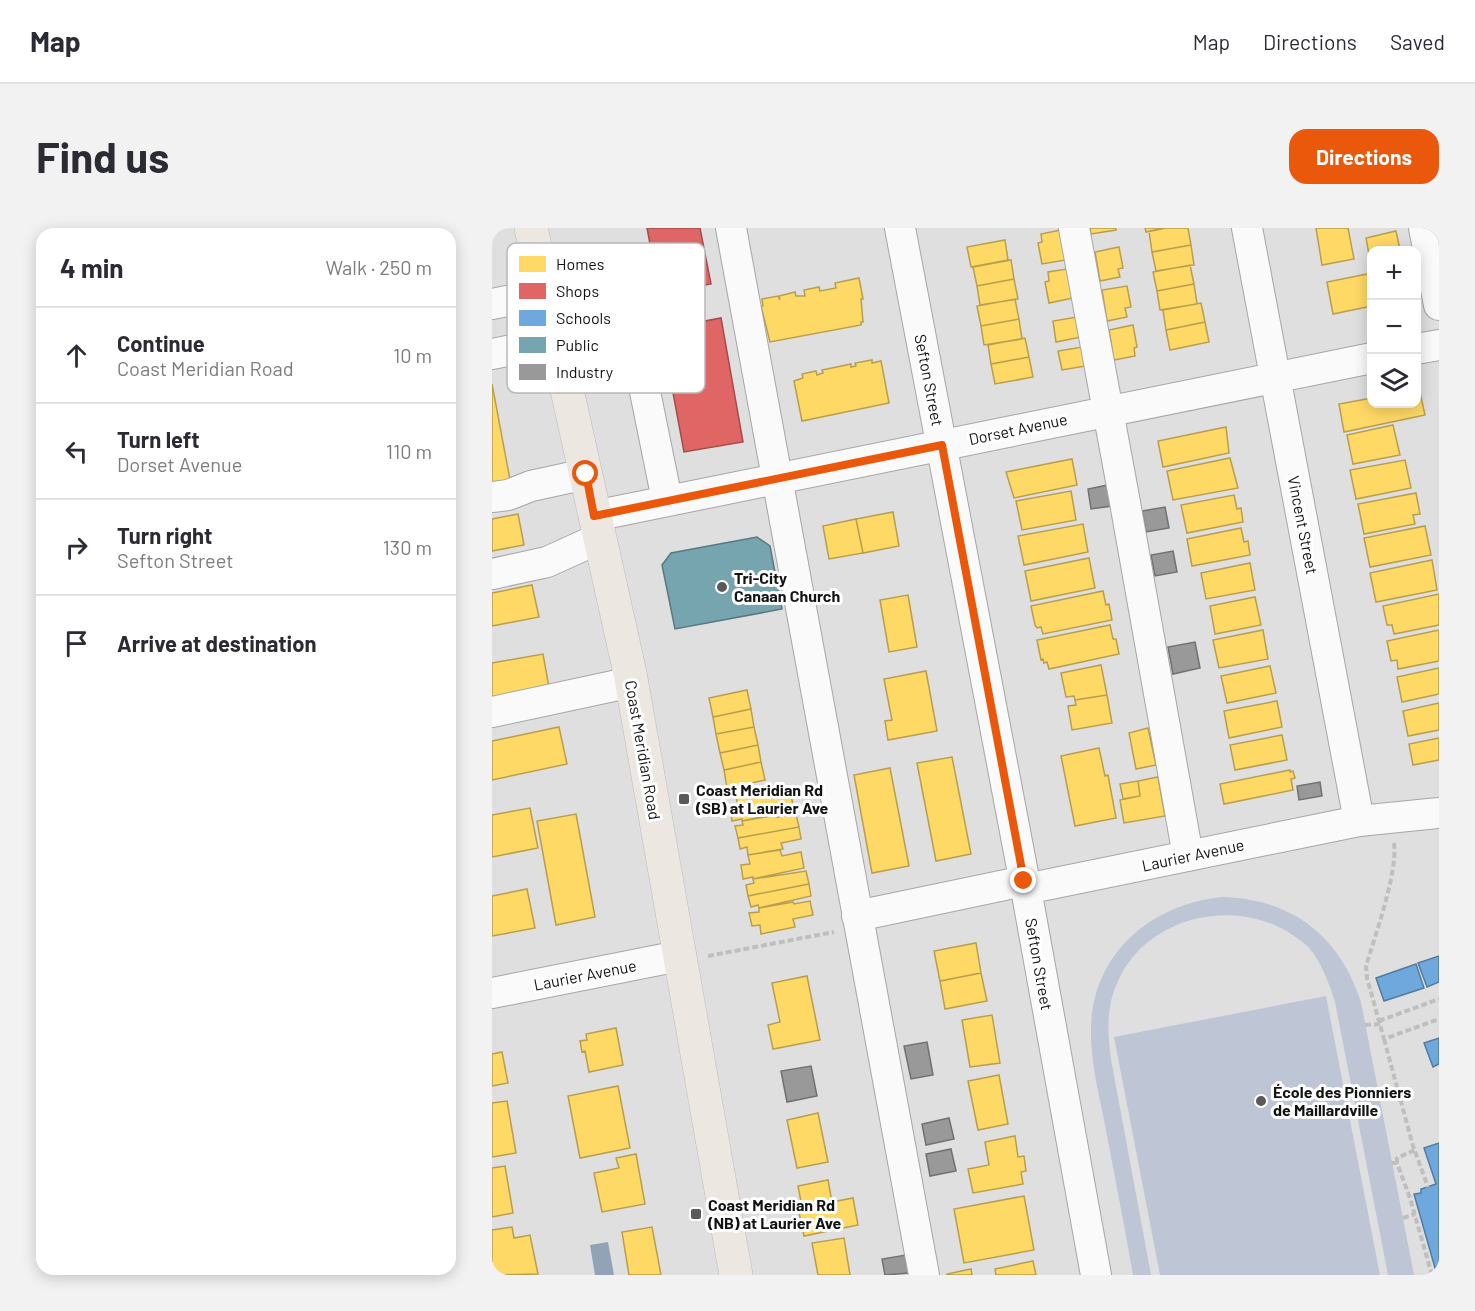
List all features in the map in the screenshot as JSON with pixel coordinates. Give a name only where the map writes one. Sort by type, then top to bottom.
[{"type":"main road","name":"Coast Meridian Road","points":[[531,228],[534,243]]},
{"type":"main road","name":"Coast Meridian Road","points":[[568,393],[694,956],[736,1275]]},
{"type":"street","points":[[731,228],[924,1275]]},
{"type":"street","name":"Sefton Street","points":[[900,228],[1025,885],[1096,1275]]},
{"type":"street","points":[[1074,228],[1188,856]]},
{"type":"street","name":"Vincent Street","points":[[1247,228],[1359,821]]},
{"type":"street","points":[[1424,228],[1439,305]]},
{"type":"street","points":[[492,304],[507,301]]},
{"type":"street","points":[[1421,348],[1439,345]]},
{"type":"street","points":[[492,354],[507,351]]},
{"type":"street","name":"Dorset Avenue","points":[[492,574],[547,562],[597,527],[667,500],[1367,359]]},
{"type":"street","points":[[645,393],[667,500]]},
{"type":"street","points":[[492,497],[508,495],[531,486],[586,474]]},
{"type":"street","points":[[492,712],[632,682]]},
{"type":"street","name":"Laurier Avenue","points":[[858,922],[1025,885],[1188,856],[1359,821],[1439,813]]},
{"type":"street","name":"Laurier Avenue","points":[[492,993],[694,956]]},
{"type":"path","points":[[1394,842],[1395,850],[1388,891],[1366,966],[1367,978],[1415,1150],[1428,1187]]},
{"type":"path","points":[[694,956],[858,922]]},
{"type":"path","points":[[1365,1025],[1379,1023],[1439,999]]},
{"type":"path","points":[[1384,1039],[1439,1019]]},
{"type":"path","points":[[1415,1150],[1397,1158],[1394,1163],[1415,1214],[1432,1275]]},
{"type":"path","points":[[1403,1218],[1415,1214]]},
{"type":"shaded area","points":[[1222,897],[1247,899],[1291,913],[1310,925],[1326,940],[1352,978],[1361,1002],[1414,1275],[1388,1275],[1335,1002],[1318,961],[1302,942],[1288,932],[1266,922],[1243,916],[1219,916],[1196,919],[1173,927],[1152,939],[1135,955],[1121,975],[1110,1006],[1108,1026],[1111,1059],[1151,1275],[1133,1275],[1094,1069],[1091,1029],[1094,1002],[1102,978],[1114,956],[1130,938],[1150,922],[1172,910]]},
{"type":"shaded area","points":[[1326,996],[1380,1275],[1160,1275],[1114,1037]]},
{"type":"shaded area","points":[[608,1242],[614,1275],[595,1275],[590,1245]]},
{"type":"building: Homes","points":[[1090,228],[1116,228],[1116,230],[1091,234]]},
{"type":"building: Homes","points":[[1145,228],[1166,228],[1146,232]]},
{"type":"building: Homes","points":[[1188,228],[1191,245],[1152,252],[1149,231]]},
{"type":"building: Homes","points":[[1316,228],[1348,228],[1354,259],[1322,265]]},
{"type":"building: Homes","points":[[1061,230],[1066,260],[1042,264],[1038,243],[1042,242],[1041,234]]},
{"type":"building: Homes","points":[[1396,231],[1399,246],[1367,246],[1366,238]]},
{"type":"building: Homes","points":[[1005,240],[1008,260],[971,267],[967,247]]},
{"type":"building: Homes","points":[[1191,245],[1194,265],[1156,271],[1152,252]]},
{"type":"building: Homes","points":[[1119,247],[1123,268],[1118,269],[1120,277],[1100,281],[1095,252]]},
{"type":"building: Homes","points":[[1011,260],[1014,279],[977,286],[973,267]]},
{"type":"building: Homes","points":[[1190,265],[1194,284],[1157,291],[1153,272]]},
{"type":"building: Homes","points":[[1067,269],[1073,298],[1049,303],[1045,282],[1049,281],[1048,272]]},
{"type":"building: Homes","points":[[1367,274],[1367,307],[1333,314],[1327,282]]},
{"type":"building: Homes","points":[[859,278],[863,299],[861,299],[863,322],[861,325],[770,342],[761,306],[763,306],[762,299],[778,296],[780,300],[779,296],[795,292],[796,296],[805,296],[804,290],[819,287],[820,291],[836,288],[835,283]]},
{"type":"building: Homes","points":[[1014,279],[1018,299],[980,305],[977,286]]},
{"type":"building: Homes","points":[[1194,284],[1197,304],[1160,310],[1157,291]]},
{"type":"building: Homes","points":[[1127,286],[1131,307],[1125,308],[1127,317],[1107,321],[1102,290]]},
{"type":"building: Homes","points":[[1015,299],[1019,319],[981,326],[977,306]]},
{"type":"building: Homes","points":[[1201,303],[1205,322],[1166,330],[1163,310]]},
{"type":"building: Homes","points":[[1077,317],[1081,337],[1056,342],[1053,321]]},
{"type":"building: Homes","points":[[1019,319],[1022,339],[984,345],[981,326]]},
{"type":"building: Homes","points":[[1205,322],[1209,342],[1170,350],[1166,330]]},
{"type":"building: Homes","points":[[1133,325],[1137,347],[1134,348],[1135,356],[1114,360],[1109,330]]},
{"type":"building: Homes","points":[[1025,338],[1029,357],[991,364],[988,345]]},
{"type":"building: Homes","points":[[1082,347],[1086,366],[1062,370],[1058,351]]},
{"type":"building: Homes","points":[[1029,357],[1033,377],[995,384],[991,364]]},
{"type":"building: Homes","points":[[872,360],[872,363],[881,361],[889,403],[802,421],[794,381],[803,378],[802,374],[816,371],[817,375],[823,373],[822,370],[851,364],[851,367],[856,366],[855,363]]},
{"type":"building: Homes","points":[[492,384],[511,485],[492,488]]},
{"type":"building: Homes","points":[[1421,397],[1425,415],[1344,432],[1339,404],[1367,399],[1367,408],[1421,408]]},
{"type":"building: Homes","points":[[1393,425],[1400,455],[1353,464],[1347,435]]},
{"type":"building: Homes","points":[[1226,427],[1229,453],[1163,467],[1158,441]]},
{"type":"building: Homes","points":[[1230,458],[1238,488],[1173,500],[1167,471]]},
{"type":"building: Homes","points":[[1072,459],[1077,485],[1014,498],[1006,472]]},
{"type":"building: Homes","points":[[1405,460],[1411,488],[1356,499],[1350,470]]},
{"type":"building: Homes","points":[[1071,491],[1076,520],[1022,530],[1016,501]]},
{"type":"building: Homes","points":[[1416,493],[1420,514],[1413,515],[1415,524],[1364,534],[1358,504]]},
{"type":"building: Homes","points":[[1234,495],[1237,509],[1241,508],[1243,522],[1187,533],[1181,505]]},
{"type":"building: Homes","points":[[893,512],[899,546],[863,553],[856,519]]},
{"type":"building: Homes","points":[[518,514],[524,545],[492,551],[492,519]]},
{"type":"building: Homes","points":[[856,519],[863,553],[829,559],[823,526]]},
{"type":"building: Homes","points":[[1083,524],[1088,552],[1024,565],[1018,536]]},
{"type":"building: Homes","points":[[1425,526],[1431,555],[1370,567],[1364,538]]},
{"type":"building: Homes","points":[[1241,528],[1244,542],[1248,541],[1250,555],[1192,566],[1187,539]]},
{"type":"building: Homes","points":[[1089,558],[1095,588],[1031,601],[1025,571]]},
{"type":"building: Homes","points":[[1432,560],[1437,590],[1376,602],[1370,573]]},
{"type":"building: Homes","points":[[1250,563],[1255,590],[1206,599],[1201,573]]},
{"type":"building: Homes","points":[[532,585],[539,617],[492,626],[492,593]]},
{"type":"building: Homes","points":[[1103,591],[1106,605],[1109,604],[1112,620],[1043,634],[1041,627],[1037,628],[1035,625],[1031,606]]},
{"type":"building: Homes","points":[[1439,594],[1439,625],[1394,634],[1392,625],[1387,625],[1383,606]]},
{"type":"building: Homes","points":[[908,595],[917,647],[889,652],[880,600]]},
{"type":"building: Homes","points":[[1255,597],[1261,625],[1215,634],[1210,606]]},
{"type":"building: Homes","points":[[1110,625],[1119,654],[1049,669],[1047,662],[1044,663],[1043,659],[1041,660],[1037,640]]},
{"type":"building: Homes","points":[[1263,630],[1268,659],[1219,668],[1213,640]]},
{"type":"building: Homes","points":[[1439,630],[1439,661],[1398,669],[1397,660],[1391,661],[1387,641]]},
{"type":"building: Homes","points":[[543,654],[550,693],[492,704],[492,663]]},
{"type":"building: Homes","points":[[1101,665],[1107,695],[1075,700],[1074,696],[1066,697],[1061,673]]},
{"type":"building: Homes","points":[[1270,666],[1276,693],[1227,703],[1221,676]]},
{"type":"building: Homes","points":[[1439,668],[1439,694],[1402,702],[1397,677]]},
{"type":"building: Homes","points":[[926,671],[937,731],[888,740],[885,721],[892,720],[884,679]]},
{"type":"building: Homes","points":[[747,690],[751,709],[713,717],[709,698]]},
{"type":"building: Homes","points":[[1107,695],[1112,723],[1072,730],[1068,706],[1076,705],[1075,700]]},
{"type":"building: Homes","points":[[1277,701],[1282,727],[1229,738],[1224,711]]},
{"type":"building: Homes","points":[[1439,703],[1439,730],[1408,736],[1403,711]]},
{"type":"building: Homes","points":[[751,709],[754,727],[716,734],[713,717]]},
{"type":"building: Homes","points":[[559,727],[567,764],[492,780],[492,741]]},
{"type":"building: Homes","points":[[754,727],[758,745],[720,753],[716,734]]},
{"type":"building: Homes","points":[[1148,728],[1156,765],[1136,769],[1129,733]]},
{"type":"building: Homes","points":[[1282,735],[1287,760],[1235,770],[1230,745]]},
{"type":"building: Homes","points":[[1439,738],[1439,760],[1413,765],[1409,744]]},
{"type":"building: Homes","points":[[758,745],[761,762],[724,770],[720,753]]},
{"type":"building: Homes","points":[[1099,748],[1105,776],[1108,775],[1116,818],[1075,826],[1061,756]]},
{"type":"building: Homes","points":[[952,757],[971,854],[936,861],[917,763]]},
{"type":"building: Homes","points":[[761,762],[765,780],[727,788],[724,770]]},
{"type":"building: Homes","points":[[890,768],[909,866],[872,873],[854,775]]},
{"type":"building: Homes","points":[[1290,770],[1290,772],[1293,771],[1295,778],[1291,779],[1293,790],[1224,804],[1220,784]]},
{"type":"building: Homes","points":[[1158,777],[1165,816],[1124,823],[1120,800],[1140,796],[1138,781]]},
{"type":"building: Homes","points":[[1138,781],[1140,796],[1123,799],[1120,784]]},
{"type":"building: Homes","points":[[771,790],[772,798],[791,795],[794,810],[732,821],[730,807],[738,806],[736,797]]},
{"type":"building: Homes","points":[[530,808],[538,848],[492,857],[492,815]]},
{"type":"building: Homes","points":[[576,814],[595,917],[556,925],[537,821]]},
{"type":"building: Homes","points":[[796,814],[799,827],[738,838],[735,826],[743,825],[742,821]]},
{"type":"building: Homes","points":[[799,827],[801,839],[781,843],[783,849],[748,855],[747,847],[740,849],[738,838]]},
{"type":"building: Homes","points":[[780,850],[782,856],[801,852],[804,868],[743,879],[741,865],[750,864],[748,855]]},
{"type":"building: Homes","points":[[806,871],[809,884],[748,896],[746,885],[754,883],[753,879]]},
{"type":"building: Homes","points":[[809,884],[811,896],[759,908],[758,905],[751,907],[748,896]]},
{"type":"building: Homes","points":[[527,889],[535,928],[492,936],[492,896]]},
{"type":"building: Homes","points":[[810,901],[813,915],[793,919],[795,927],[761,934],[760,925],[752,926],[749,913],[759,912],[759,908]]},
{"type":"building: Homes","points":[[976,943],[981,973],[940,981],[934,951]]},
{"type":"building: Homes","points":[[981,973],[987,1001],[945,1009],[940,981]]},
{"type":"building: Homes","points":[[807,976],[820,1040],[773,1049],[768,1025],[780,1022],[772,983]]},
{"type":"building: Homes","points":[[992,1015],[1000,1063],[970,1067],[962,1020]]},
{"type":"building: Homes","points":[[616,1028],[623,1065],[589,1072],[585,1051],[582,1052],[580,1041],[587,1040],[586,1034]]},
{"type":"building: Homes","points":[[502,1052],[508,1083],[492,1086],[492,1054]]},
{"type":"building: Homes","points":[[999,1075],[1008,1124],[978,1130],[968,1081]]},
{"type":"building: Homes","points":[[618,1086],[630,1148],[580,1158],[568,1096]]},
{"type":"building: Homes","points":[[507,1101],[516,1153],[492,1157],[492,1103]]},
{"type":"building: Homes","points":[[818,1113],[828,1162],[797,1168],[787,1120]]},
{"type":"building: Homes","points":[[1015,1136],[1018,1157],[1024,1156],[1026,1171],[1021,1172],[1023,1184],[973,1193],[968,1169],[989,1165],[985,1142]]},
{"type":"building: Homes","points":[[636,1154],[645,1204],[602,1212],[594,1173],[619,1168],[616,1158]]},
{"type":"building: Homes","points":[[505,1166],[513,1213],[492,1217],[492,1168]]},
{"type":"building: Homes","points":[[828,1180],[832,1202],[853,1198],[858,1225],[804,1236],[798,1208],[802,1207],[798,1186]]},
{"type":"building: Homes","points":[[1024,1196],[1034,1250],[964,1263],[954,1209]]},
{"type":"building: Homes","points":[[512,1227],[514,1238],[530,1235],[538,1274],[492,1275],[492,1230]]},
{"type":"building: Homes","points":[[652,1227],[661,1275],[629,1275],[622,1232]]},
{"type":"building: Homes","points":[[844,1238],[850,1275],[818,1275],[812,1243]]},
{"type":"building: Homes","points":[[1033,1261],[1036,1275],[996,1275],[995,1269]]},
{"type":"building: Homes","points":[[971,1269],[972,1275],[947,1275],[947,1274]]},
{"type":"building: Shops","points":[[647,228],[700,228],[703,243],[650,243]]},
{"type":"building: Shops","points":[[705,253],[711,284],[705,285]]},
{"type":"building: Shops","points":[[721,318],[743,442],[684,452],[673,393],[705,393],[705,321]]},
{"type":"building: Schools","points":[[1439,956],[1439,982],[1427,987],[1418,963]]},
{"type":"building: Schools","points":[[1416,964],[1424,988],[1384,1001],[1376,978]]},
{"type":"building: Schools","points":[[1439,1038],[1439,1064],[1433,1067],[1424,1043]]},
{"type":"building: Schools","points":[[1439,1143],[1439,1275],[1437,1275],[1414,1194],[1421,1193],[1421,1189],[1436,1184],[1424,1148]]},
{"type":"building: Public","name":"Tri-City Canaan Church","points":[[757,537],[770,546],[782,609],[675,629],[662,565],[671,553]]},
{"type":"building: Industry","points":[[1108,485],[1112,506],[1091,509],[1088,489]]},
{"type":"building: Industry","points":[[1165,507],[1169,528],[1146,532],[1142,511]]},
{"type":"building: Industry","points":[[1173,551],[1177,572],[1155,576],[1151,555]]},
{"type":"building: Industry","points":[[1195,642],[1200,668],[1173,674],[1168,647]]},
{"type":"building: Industry","points":[[1320,782],[1322,796],[1299,800],[1297,786]]},
{"type":"building: Industry","points":[[927,1042],[933,1075],[911,1079],[904,1046]]},
{"type":"building: Industry","points":[[811,1066],[817,1096],[787,1102],[781,1071]]},
{"type":"building: Industry","points":[[949,1118],[954,1139],[926,1145],[922,1124]]},
{"type":"building: Industry","points":[[951,1149],[956,1171],[930,1176],[926,1154]]},
{"type":"building: Industry","points":[[906,1255],[909,1273],[885,1275],[882,1259]]},
{"type":"place","name":"Tri-City Canaan Church","points":[[722,587]]},
{"type":"place","name":"Coast Meridian Rd (SB) at Laurier Ave","points":[[684,799]]},
{"type":"place","name":"École des Pionniers de Maillardville","points":[[1261,1101]]},
{"type":"place","name":"Coast Meridian Rd (NB) at Laurier Ave","points":[[696,1214]]},
{"type":"route","points":[[586,474],[594,516],[942,445],[1024,881]]}]
